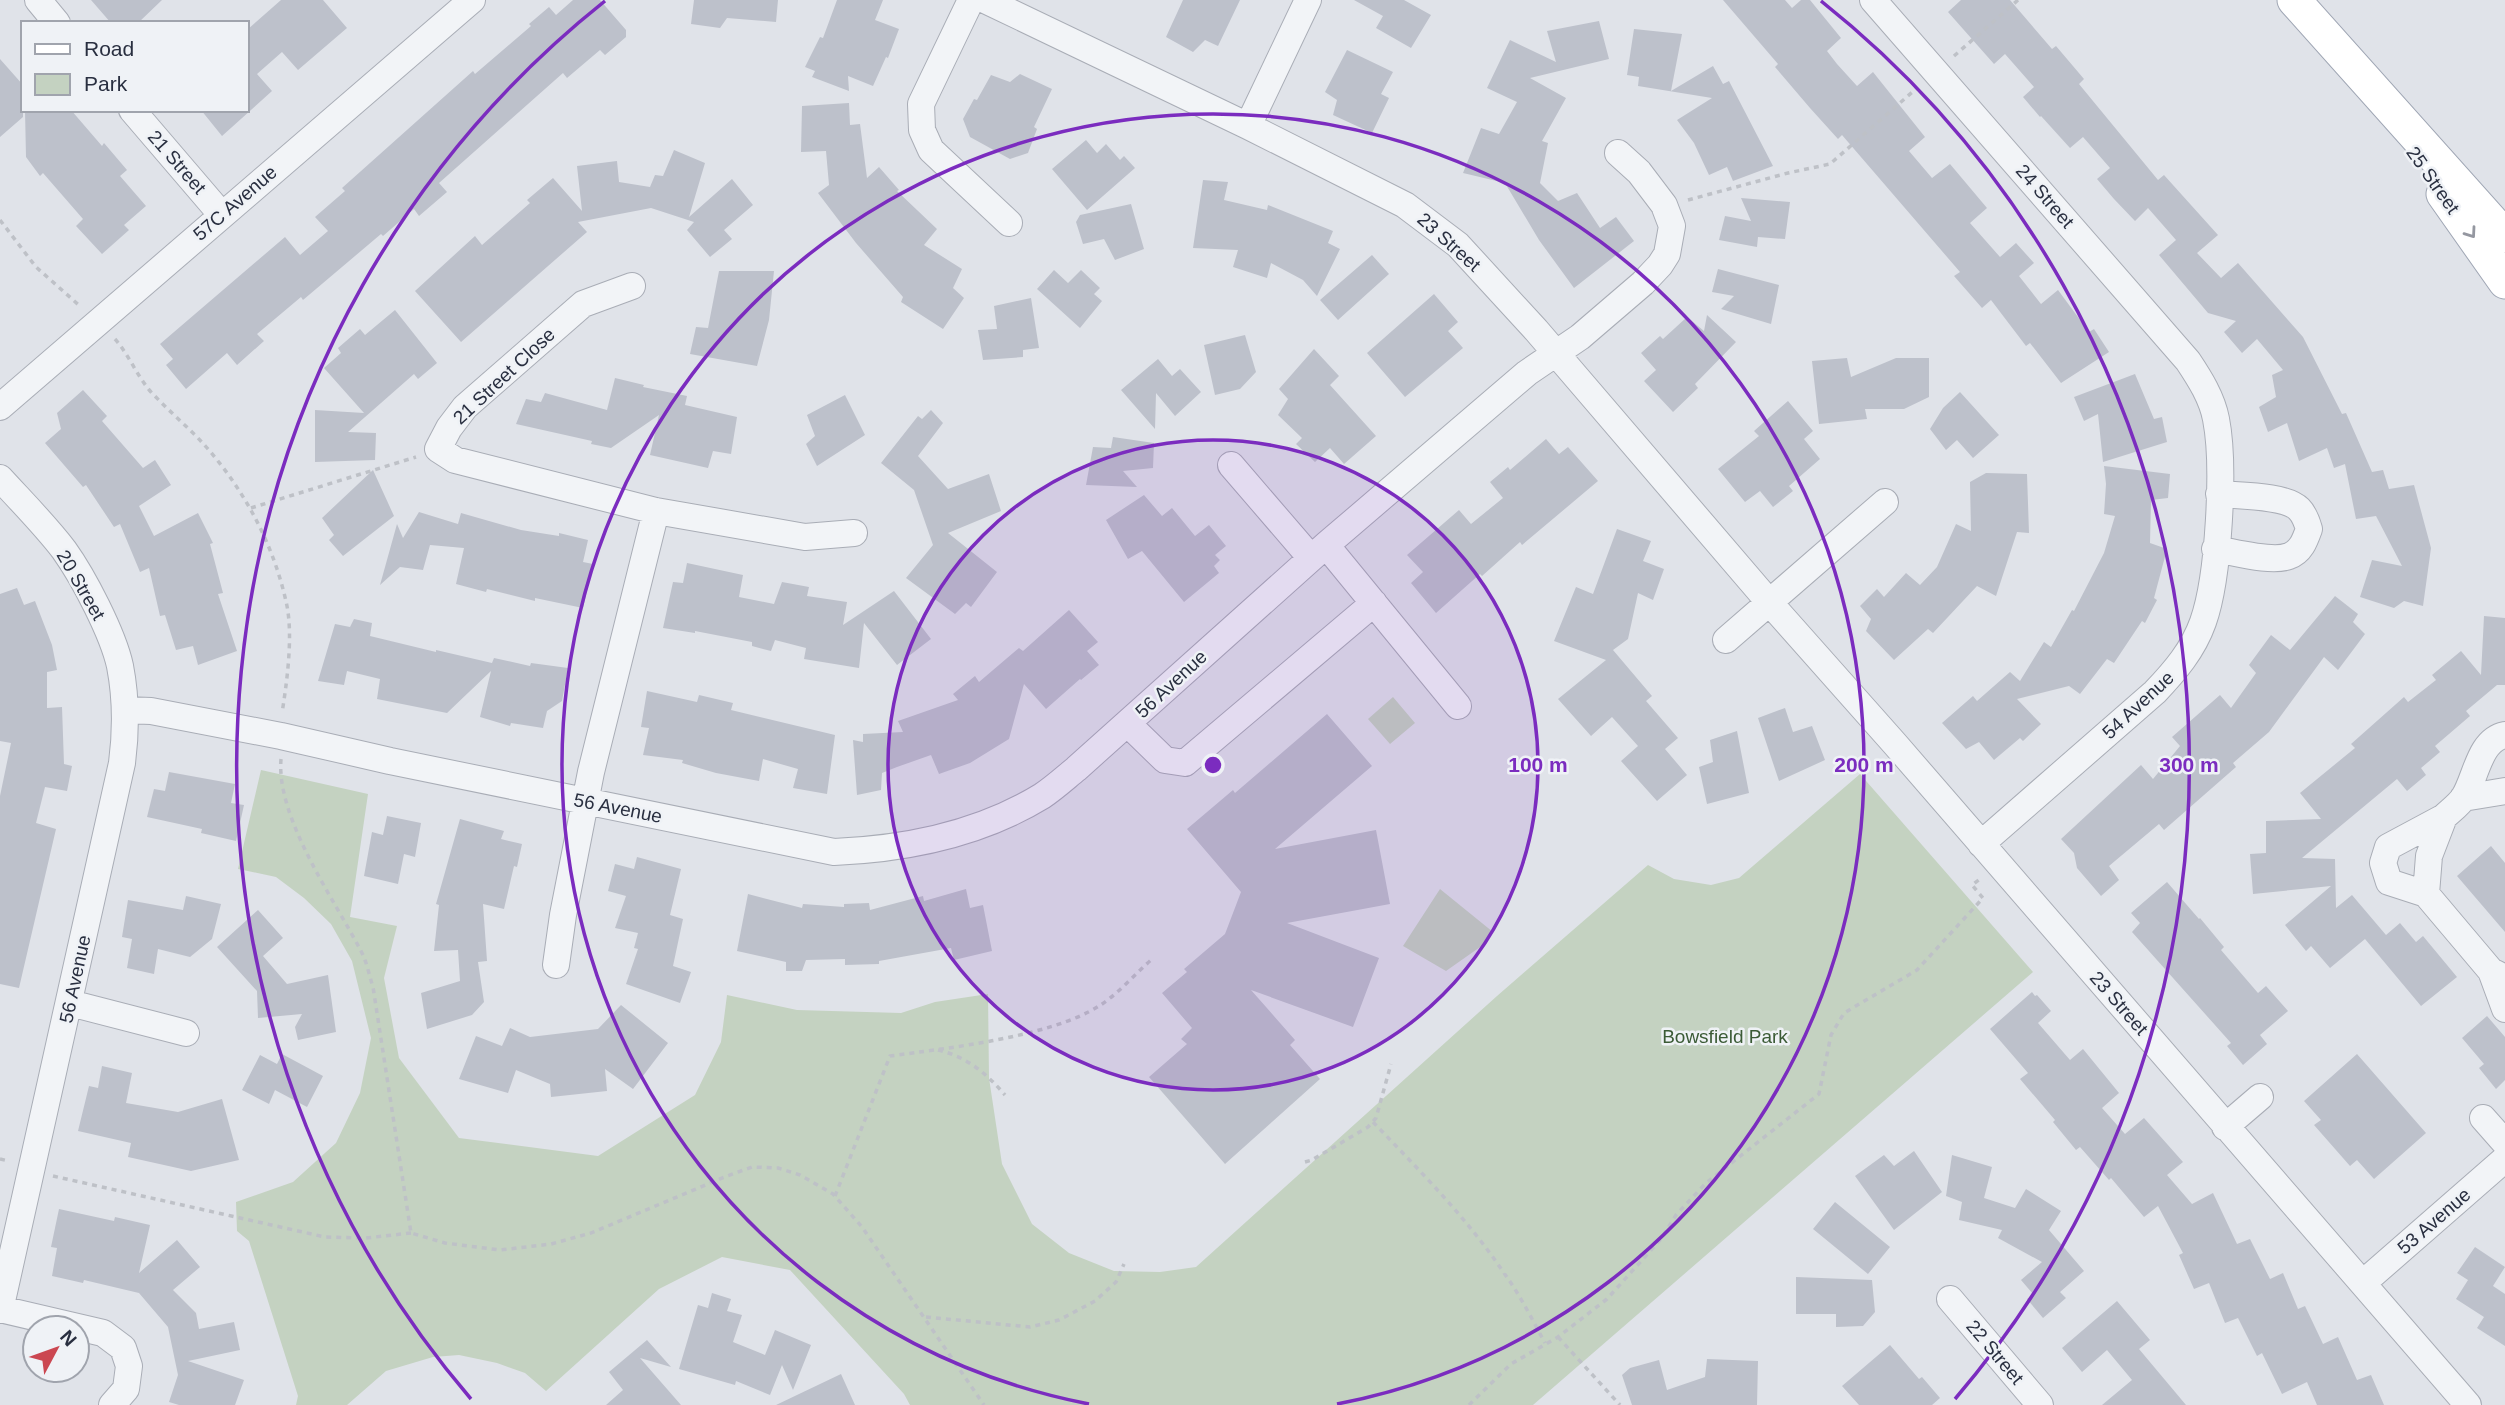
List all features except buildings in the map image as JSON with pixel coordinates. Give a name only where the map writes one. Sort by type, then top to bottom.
[{"type":"main road","name":"25 Street","points":[[2294,0],[2505,236]]},
{"type":"main road","name":"25 Street","points":[[2361,77],[2505,282]]},
{"type":"street","points":[[38,0],[55,21]]},
{"type":"street","name":"57C Avenue","points":[[0,407],[472,0]]},
{"type":"street","points":[[971,0],[921,104],[922,130],[931,149],[952,172],[1009,223]]},
{"type":"street","name":"23 Street","points":[[985,0],[1248,126],[1405,205],[1458,245],[1556,354],[2468,1405]]},
{"type":"street","points":[[1248,126],[1308,0]]},
{"type":"street","name":"24 Street","points":[[1873,0],[2159,326],[2188,361],[2209,397]]},
{"type":"street","name":"21 Street","points":[[134,112],[221,214]]},
{"type":"street","name":"56 Avenue","points":[[0,1310],[122,763],[125,710],[151,712],[281,736],[585,802],[834,852],[878,850],[925,841],[984,824],[1017,810],[1044,794],[1128,724],[1186,668],[1527,373],[1580,337],[1643,283],[1667,254],[1672,226],[1664,205],[1639,172],[1618,153]]},
{"type":"street","name":"21 Street Close","points":[[632,286],[583,304],[465,407],[449,428],[438,449],[454,460],[656,511],[805,537],[854,533]]},
{"type":"street","name":"54 Avenue","points":[[1981,844],[2145,701],[2175,672],[2191,649],[2203,623],[2212,590],[2219,494],[2218,433],[2216,416],[2209,397]]},
{"type":"street","points":[[1231,465],[1318,552],[1374,603],[1458,706]]},
{"type":"street","name":"20 Street","points":[[0,478],[64,551],[83,582],[107,630],[120,665],[125,710]]},
{"type":"street","points":[[2215,549],[2274,558],[2290,556],[2301,548],[2309,529],[2298,508],[2288,503],[2269,498],[2219,494]]},
{"type":"street","points":[[1726,640],[1885,502]]},
{"type":"street","points":[[556,965],[591,772],[656,511]]},
{"type":"street","points":[[1128,724],[1166,760],[1185,763],[1374,603]]},
{"type":"street","points":[[2505,735],[2501,735],[2485,749],[2463,798],[2444,817],[2388,847],[2383,863],[2389,882],[2426,894],[2498,975],[2505,1009]]},
{"type":"street","points":[[2463,798],[2505,791]]},
{"type":"street","points":[[2426,894],[2429,856],[2444,817]]},
{"type":"street","points":[[70,1003],[186,1033]]},
{"type":"street","points":[[2225,1127],[2260,1097]]},
{"type":"street","points":[[2483,1118],[2505,1143]]},
{"type":"street","name":"53 Avenue","points":[[2362,1283],[2505,1159]]},
{"type":"street","name":"22 Street","points":[[1950,1299],[2025,1400]]},
{"type":"street","points":[[0,1310],[103,1333],[123,1348],[129,1366],[126,1389],[112,1405]]},
{"type":"path","points":[[1950,60],[2018,0]]},
{"type":"path","points":[[1687,200],[1830,164],[1919,87]]},
{"type":"path","points":[[0,220],[36,267],[79,305]]},
{"type":"path","points":[[112,336],[136,373],[228,474],[251,508],[274,562],[287,607],[289,636],[282,712]]},
{"type":"path","points":[[251,508],[400,461]]},
{"type":"path","points":[[281,757],[284,796],[289,814],[338,914],[362,953],[373,987],[411,1233]]},
{"type":"path","points":[[1469,1405],[1511,1364],[1558,1337],[1607,1300],[1661,1239],[1676,1215],[1706,1183],[1819,1094],[1831,1035],[1844,1013],[1917,970],[1983,898],[1972,885],[1981,877]]},
{"type":"path","points":[[835,1196],[890,1056],[1035,1031],[1082,1015],[1100,1005],[1151,960]]},
{"type":"path","points":[[936,1050],[954,1054],[975,1066],[1004,1095]]},
{"type":"path","points":[[1305,1162],[1377,1118],[1391,1065]]},
{"type":"path","points":[[1373,1122],[1470,1228],[1504,1272],[1545,1343]]},
{"type":"path","points":[[0,1159],[9,1161]]},
{"type":"path","points":[[54,1176],[325,1237],[366,1238],[411,1233],[444,1243],[500,1250],[551,1244],[592,1233],[727,1175],[752,1167],[778,1168],[800,1175],[835,1196],[862,1227],[984,1405]]},
{"type":"path","points":[[926,1317],[1030,1327],[1059,1320],[1095,1301],[1116,1282],[1124,1264]]},
{"type":"path","points":[[1558,1337],[1620,1405]]},
{"type":"green space","points":[[1393,697],[1415,723],[1390,744],[1368,719]]},
{"type":"green space","name":"Bowsfield Park","points":[[261,770],[368,794],[350,917],[397,926],[384,978],[399,1058],[459,1138],[598,1156],[695,1095],[721,1042],[727,995],[797,1010],[901,1013],[935,1002],[988,994],[989,1078],[1002,1164],[1032,1224],[1069,1253],[1114,1271],[1160,1272],[1196,1267],[1497,996],[1648,865],[1674,879],[1711,885],[1739,878],[1860,774],[2033,972],[1533,1405],[910,1405],[904,1394],[790,1270],[722,1257],[659,1289],[546,1391],[525,1373],[497,1363],[459,1355],[433,1357],[386,1371],[347,1405],[296,1405],[298,1396],[249,1241],[237,1231],[236,1202],[293,1182],[336,1143],[360,1093],[371,1038],[352,961],[331,924],[304,898],[276,877],[238,869]]},
{"type":"green space","points":[[1440,889],[1493,932],[1483,945],[1446,971],[1403,946]]}]
